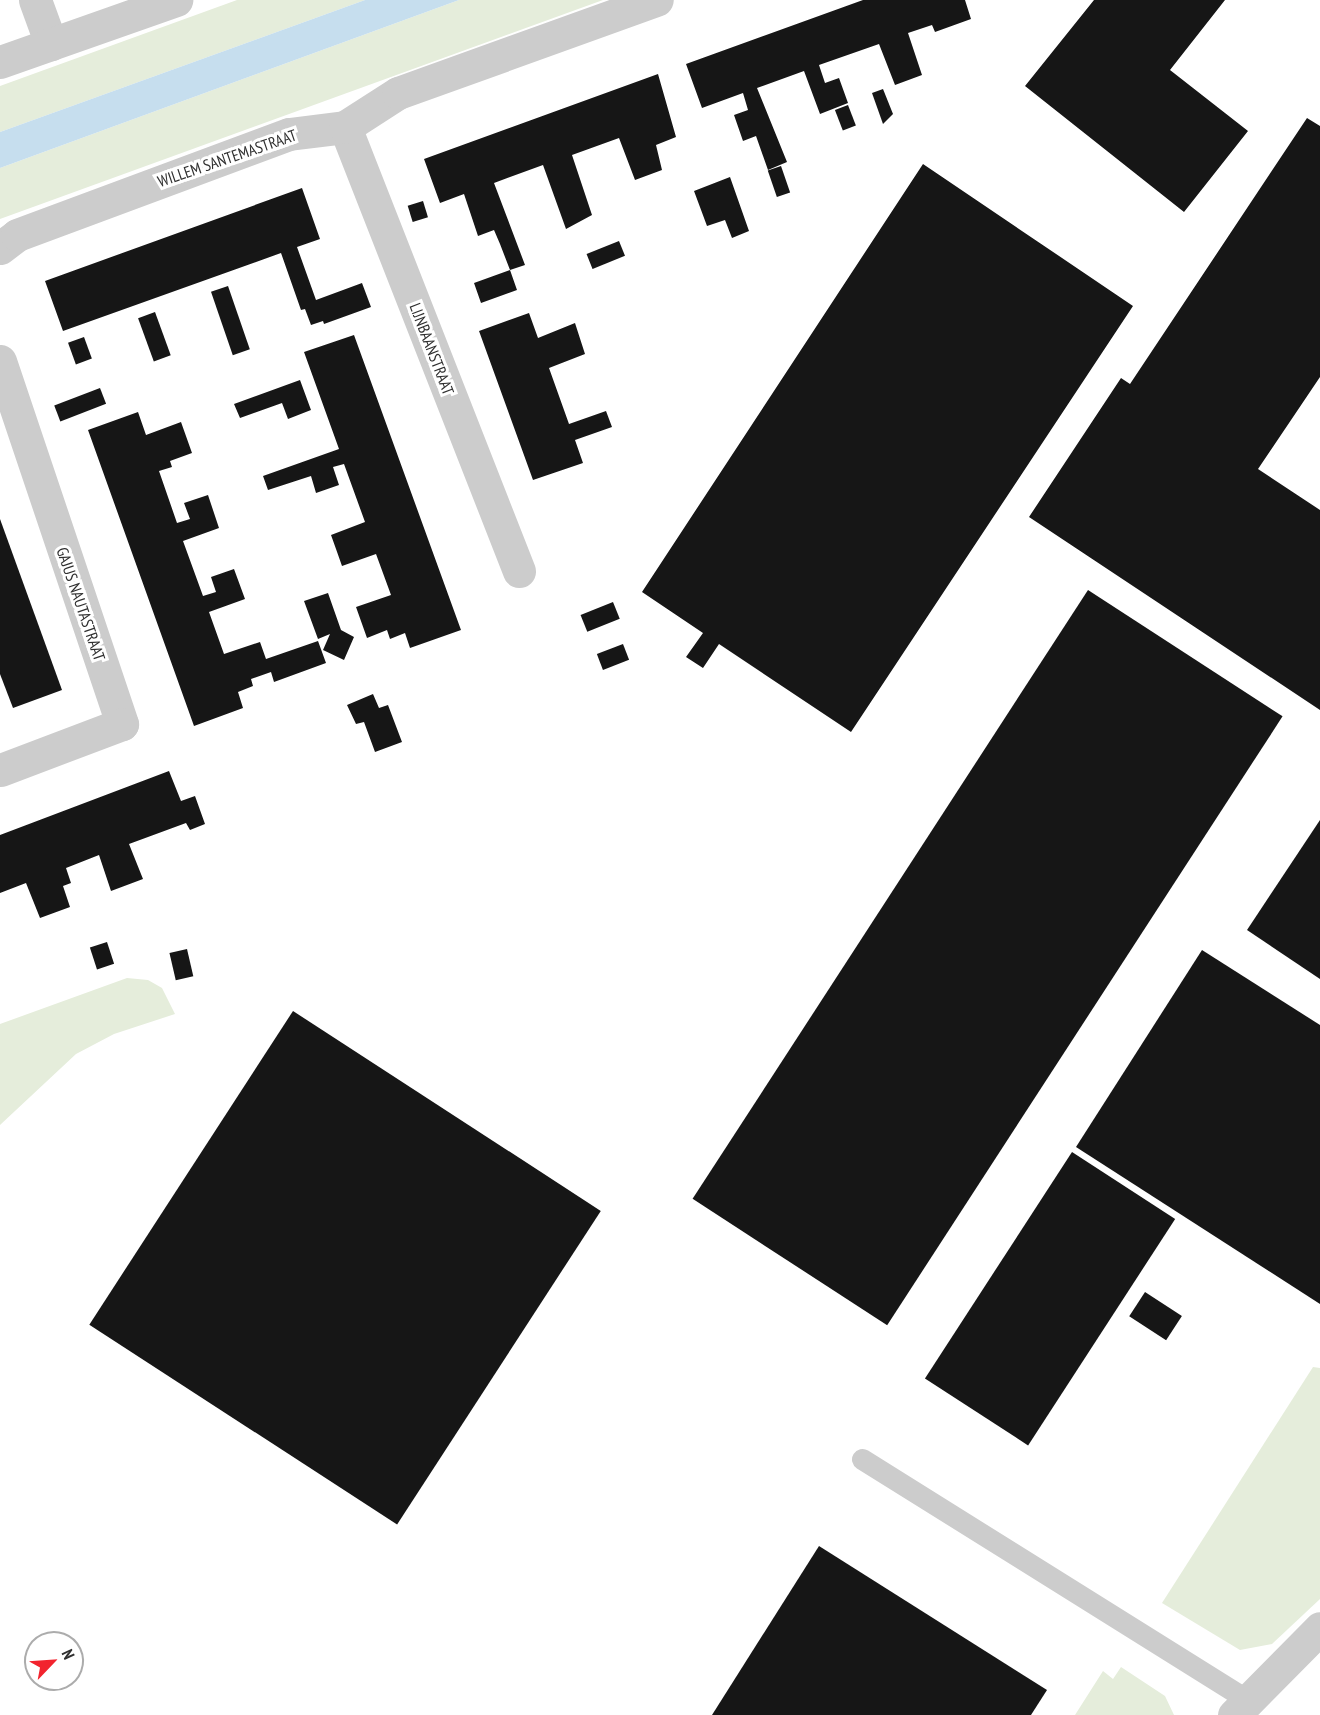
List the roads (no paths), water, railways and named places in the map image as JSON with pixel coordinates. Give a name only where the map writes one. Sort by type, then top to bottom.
[{"type":"street","points":[[35,0],[51,44]]},
{"type":"street","points":[[0,62],[176,0]]},
{"type":"street","name":"WILLEM SANTEMASTRAAT","points":[[0,248],[17,235],[288,134],[345,127],[398,93],[657,0]]},
{"type":"street","name":"LIJNBAANSTRAAT","points":[[345,127],[519,571]]},
{"type":"street","name":"GAJUS NAUTASTRAAT","points":[[0,361],[122,724],[0,770]]},
{"type":"street","points":[[1240,1708],[1320,1628]]},
{"type":"lane","points":[[862,1459],[1240,1708]]},
{"type":"water","points":[[365,0],[459,0],[0,168],[0,132]]}]
